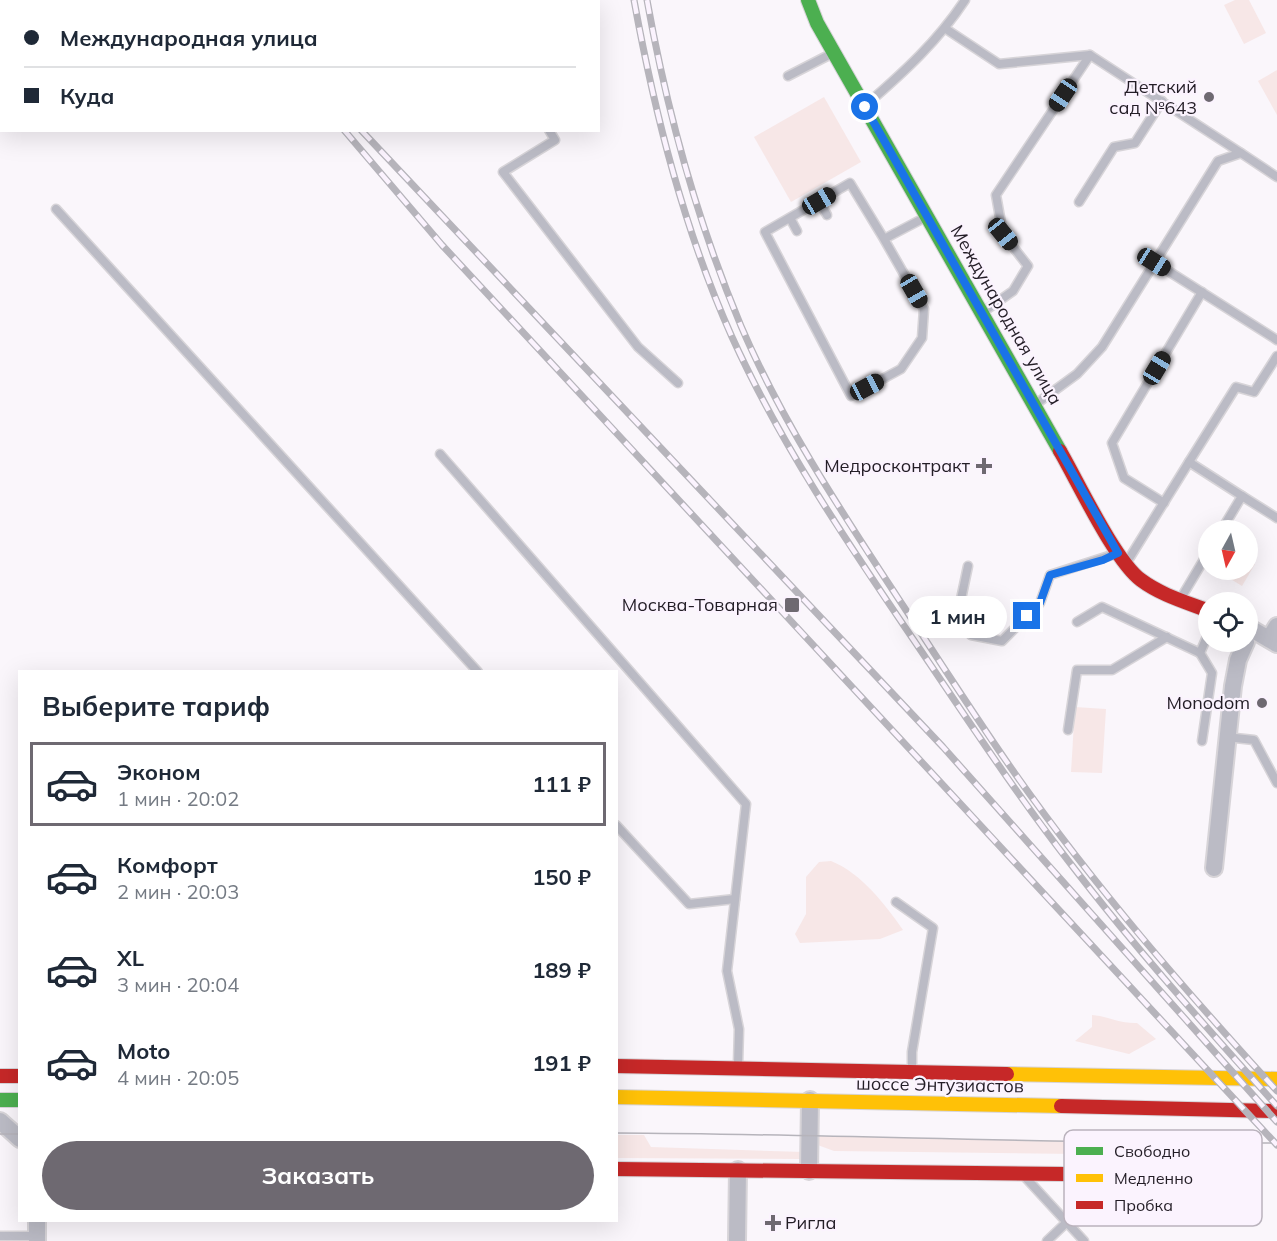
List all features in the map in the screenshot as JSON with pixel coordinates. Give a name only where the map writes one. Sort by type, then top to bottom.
[{"type":"main road","name":"Международная улица","points":[[808,1],[865,107],[1122,558],[1139,579],[1156,590],[1198,605]]},
{"type":"main road","name":"шоссе Энтузиастов","points":[[618,1066],[1277,1079]]},
{"type":"main road","points":[[0,1076],[18,1076]]},
{"type":"main road","name":"шоссе Энтузиастов","points":[[618,1097],[1270,1111]]},
{"type":"main road","points":[[0,1100],[18,1100]]},
{"type":"main road","points":[[618,1169],[1064,1174]]},
{"type":"street","points":[[1258,635],[1274,637]]},
{"type":"street","points":[[1214,868],[1226,737],[1238,660],[1241,652]]},
{"type":"street","points":[[809,1171],[810,1100]]},
{"type":"street","points":[[0,1121],[18,1137]]},
{"type":"street","points":[[737,1241],[738,1170]]},
{"type":"lane","points":[[865,107],[910,67],[946,28],[965,0]]},
{"type":"lane","points":[[946,28],[999,64],[1090,55],[1277,177]]},
{"type":"lane","points":[[788,76],[834,52]]},
{"type":"lane","points":[[982,312],[1013,291],[1028,266],[1003,234],[996,195],[1090,55]]},
{"type":"lane","points":[[1079,202],[1114,147],[1135,143],[1162,101]]},
{"type":"lane","points":[[550,132],[555,140],[502,172],[638,347],[678,382]]},
{"type":"lane","points":[[1035,404],[1077,374],[1102,347],[1218,161],[1241,153]]},
{"type":"lane","points":[[850,183],[924,309],[922,338],[901,369],[850,396],[765,232],[790,218],[850,183]]},
{"type":"lane","points":[[819,201],[827,215]]},
{"type":"lane","points":[[56,209],[475,670]]},
{"type":"lane","points":[[884,239],[927,216]]},
{"type":"lane","points":[[790,218],[797,231]]},
{"type":"lane","points":[[1154,262],[1277,340]]},
{"type":"lane","points":[[1164,503],[1124,478],[1112,443],[1202,292]]},
{"type":"lane","points":[[968,566],[957,618],[971,634],[1002,641],[1040,603],[1050,575],[1103,560],[1122,558],[1164,503],[1236,387],[1254,392],[1277,356]]},
{"type":"lane","points":[[440,454],[746,804],[727,971],[739,1029],[738,1068]]},
{"type":"lane","points":[[1189,462],[1277,519]]},
{"type":"lane","points":[[1228,520],[1242,496]]},
{"type":"lane","points":[[1180,598],[1198,569]]},
{"type":"lane","points":[[1077,622],[1102,608],[1200,653],[1212,673],[1202,741]]},
{"type":"lane","points":[[1068,730],[1077,670],[1112,670],[1167,638]]},
{"type":"lane","points":[[1226,737],[1254,740],[1277,783]]},
{"type":"lane","points":[[618,827],[689,904],[735,899]]},
{"type":"lane","points":[[896,902],[933,928],[912,1052],[912,1071]]},
{"type":"lane","points":[[1022,1173],[1064,1220]]},
{"type":"lane","points":[[1047,1241],[1064,1224]]},
{"type":"lane","points":[[1070,1226],[1084,1241]]},
{"type":"lane","points":[[0,1236],[37,1233]]},
{"type":"shaded area","points":[[1235,0],[1249,0],[1266,33],[1244,44],[1224,5]]},
{"type":"shaded area","points":[[1277,70],[1277,115],[1258,81]]},
{"type":"shaded area","points":[[824,97],[861,162],[791,202],[754,137]]},
{"type":"shaded area","points":[[1232,580],[1246,580],[1242,586]]},
{"type":"shaded area","points":[[1075,707],[1106,709],[1102,773],[1071,772]]},
{"type":"shaded area","points":[[831,861],[862,881],[903,930],[880,939],[800,943],[795,934],[806,914],[806,877],[819,862]]},
{"type":"shaded area","points":[[1092,1015],[1137,1023],[1156,1039],[1129,1054],[1075,1041],[1092,1027]]},
{"type":"shaded area","points":[[618,1135],[644,1135],[651,1147],[804,1152],[802,1159],[618,1158]]},
{"type":"shaded area","points":[[815,1136],[1064,1141],[1064,1154],[834,1151],[815,1144]]},
{"type":"tram line","points":[[618,1133],[1064,1141]]},
{"type":"tram line","points":[[0,1134],[18,1134]]},
{"type":"tram line","points":[[1262,1143],[1277,1143]]},
{"type":"railway","points":[[634,0],[651,86],[673,172],[699,255],[732,337],[793,454],[864,566],[1049,836],[1145,956],[1277,1106]]},
{"type":"railway","points":[[647,0],[674,125],[697,206],[741,326],[757,362],[794,431],[855,532],[1046,817],[1109,898],[1277,1091]]},
{"type":"railway","points":[[346,132],[442,245],[1277,1145]]},
{"type":"railway","points":[[363,132],[943,747],[1277,1122]]},
{"type":"traffic: fast","points":[[808,0],[817,23],[1060,451]]},
{"type":"traffic: fast","points":[[0,1100],[18,1100]]},
{"type":"traffic: slow","points":[[1007,1074],[1277,1079]]},
{"type":"traffic: slow","points":[[618,1097],[1061,1106]]},
{"type":"traffic: jam","points":[[1060,451],[1109,539],[1131,570],[1141,580],[1157,590],[1198,607]]},
{"type":"traffic: jam","points":[[618,1066],[1007,1074]]},
{"type":"traffic: jam","points":[[0,1076],[18,1076]]},
{"type":"traffic: jam","points":[[1061,1106],[1277,1111]]},
{"type":"traffic: jam","points":[[618,1169],[1064,1174]]},
{"type":"place","name":"Детский сад №643","points":[[1209,97]]},
{"type":"place","name":"Медросконтракт","points":[[984,466]]},
{"type":"place","name":"Москва-Товарная","points":[[792,605]]},
{"type":"place","name":"Monodom","points":[[1262,703]]},
{"type":"place","name":"Ригла","points":[[773,1223]]},
{"type":"route","points":[[865,107],[1118,553],[1103,560],[1050,575],[1040,603],[1027,616]]}]
